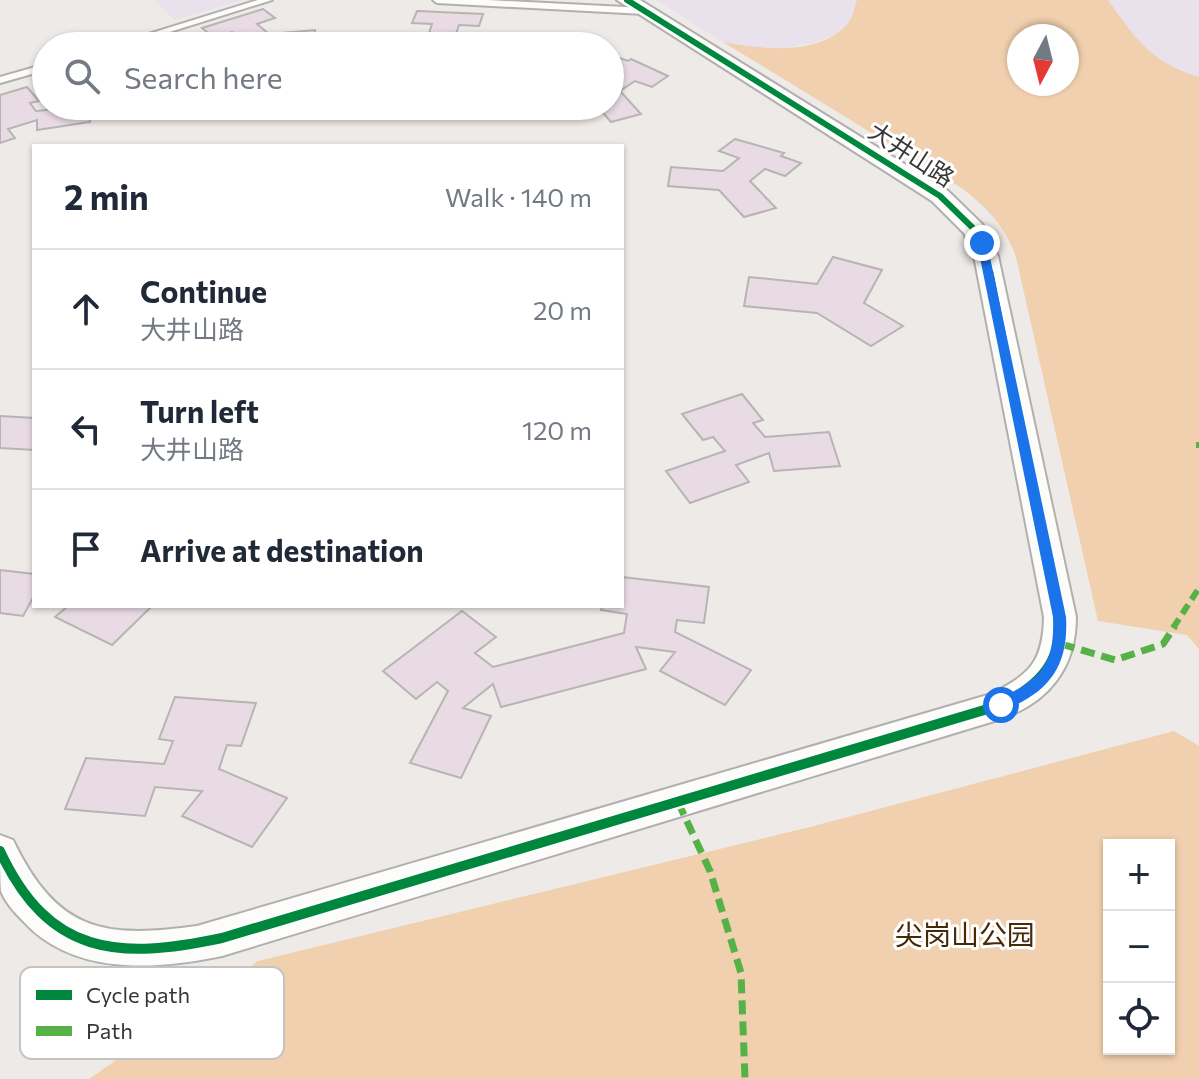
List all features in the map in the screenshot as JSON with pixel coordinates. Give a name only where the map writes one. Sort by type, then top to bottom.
[{"type":"street","name":"大井山路","points":[[0,851],[28,902],[56,927],[92,942],[133,950],[177,948],[1001,705],[1030,690],[1051,669],[1061,644],[1060,617],[986,256],[975,230],[940,196],[636,5]]},
{"type":"lane","points":[[162,32],[268,0]]},
{"type":"lane","points":[[437,0],[636,5]]},
{"type":"lane","points":[[0,80],[32,71]]},
{"type":"shaded area","points":[[154,0],[243,0],[175,20]]},
{"type":"shaded area","points":[[656,0],[857,0],[850,21],[837,34],[814,43],[785,48],[723,42]]},
{"type":"shaded area","points":[[1108,0],[1199,0],[1199,77],[1171,69],[1142,46]]},
{"type":"green space","points":[[857,0],[1108,0],[1156,57],[1199,77],[1199,649],[1187,635],[1098,621],[1016,257],[994,218],[960,187],[723,42],[772,48],[806,46],[836,34],[852,15]]},
{"type":"green space","name":"尖岗山公园","points":[[1174,731],[1199,746],[1199,1079],[89,1079],[118,1059],[284,1059],[284,967],[249,967],[258,961],[810,827]]},
{"type":"building","points":[[263,9],[275,18],[257,24],[267,32],[207,32],[202,28]]},
{"type":"building","points":[[417,11],[483,14],[479,26],[459,25],[457,32],[429,32],[432,24],[412,23]]},
{"type":"building","points":[[631,59],[668,76],[652,87],[635,81],[624,88],[624,60]]},
{"type":"building","points":[[27,87],[32,93],[32,120],[37,120],[8,129],[15,138],[0,143],[0,95]]},
{"type":"building","points":[[624,95],[641,114],[624,119]]},
{"type":"building","points":[[37,120],[90,120],[90,122],[37,130]]},
{"type":"building","points":[[735,139],[784,153],[781,156],[801,163],[785,176],[765,169],[750,181],[776,208],[744,217],[719,190],[668,186],[671,167],[723,171],[739,158],[719,151]]},
{"type":"building","points":[[833,257],[882,270],[864,303],[903,326],[871,346],[817,313],[744,306],[749,277],[817,284]]},
{"type":"building","points":[[742,394],[763,420],[753,423],[765,437],[829,432],[840,466],[774,471],[769,453],[736,465],[749,482],[690,503],[666,471],[725,451],[713,437],[703,440],[682,414]]},
{"type":"building","points":[[0,416],[32,418],[32,450],[0,448]]},
{"type":"building","points":[[0,570],[32,574],[32,600],[23,616],[0,613]]},
{"type":"building","points":[[624,577],[709,587],[704,623],[677,620],[675,632],[751,670],[725,705],[660,671],[675,652],[636,647],[646,669],[501,707],[493,684],[463,708],[491,716],[461,778],[410,763],[448,691],[437,682],[416,699],[383,671],[462,611],[496,637],[475,653],[493,667],[624,633],[627,614],[601,610],[624,608]]},
{"type":"building","points":[[66,608],[150,608],[112,645],[55,617]]},
{"type":"building","points":[[175,697],[256,703],[241,746],[227,745],[219,769],[287,798],[252,847],[182,816],[202,791],[155,787],[145,816],[65,809],[86,758],[164,764],[173,741],[159,739]]},
{"type":"marked path","points":[[1199,442],[1199,448]]},
{"type":"marked path","points":[[1061,644],[1115,660],[1163,644],[1199,588]]},
{"type":"marked path","points":[[678,802],[710,871],[741,973],[745,1079]]},
{"type":"cycle path","points":[[0,851],[27,900],[46,920],[67,934],[117,948],[144,949],[197,943],[1001,705],[1029,689],[1047,672],[1058,649],[1060,617],[986,256],[975,230],[940,196],[627,0]]},
{"type":"route","points":[[982,243],[1060,617],[1061,644],[1051,669],[1030,690],[1001,705]]}]
